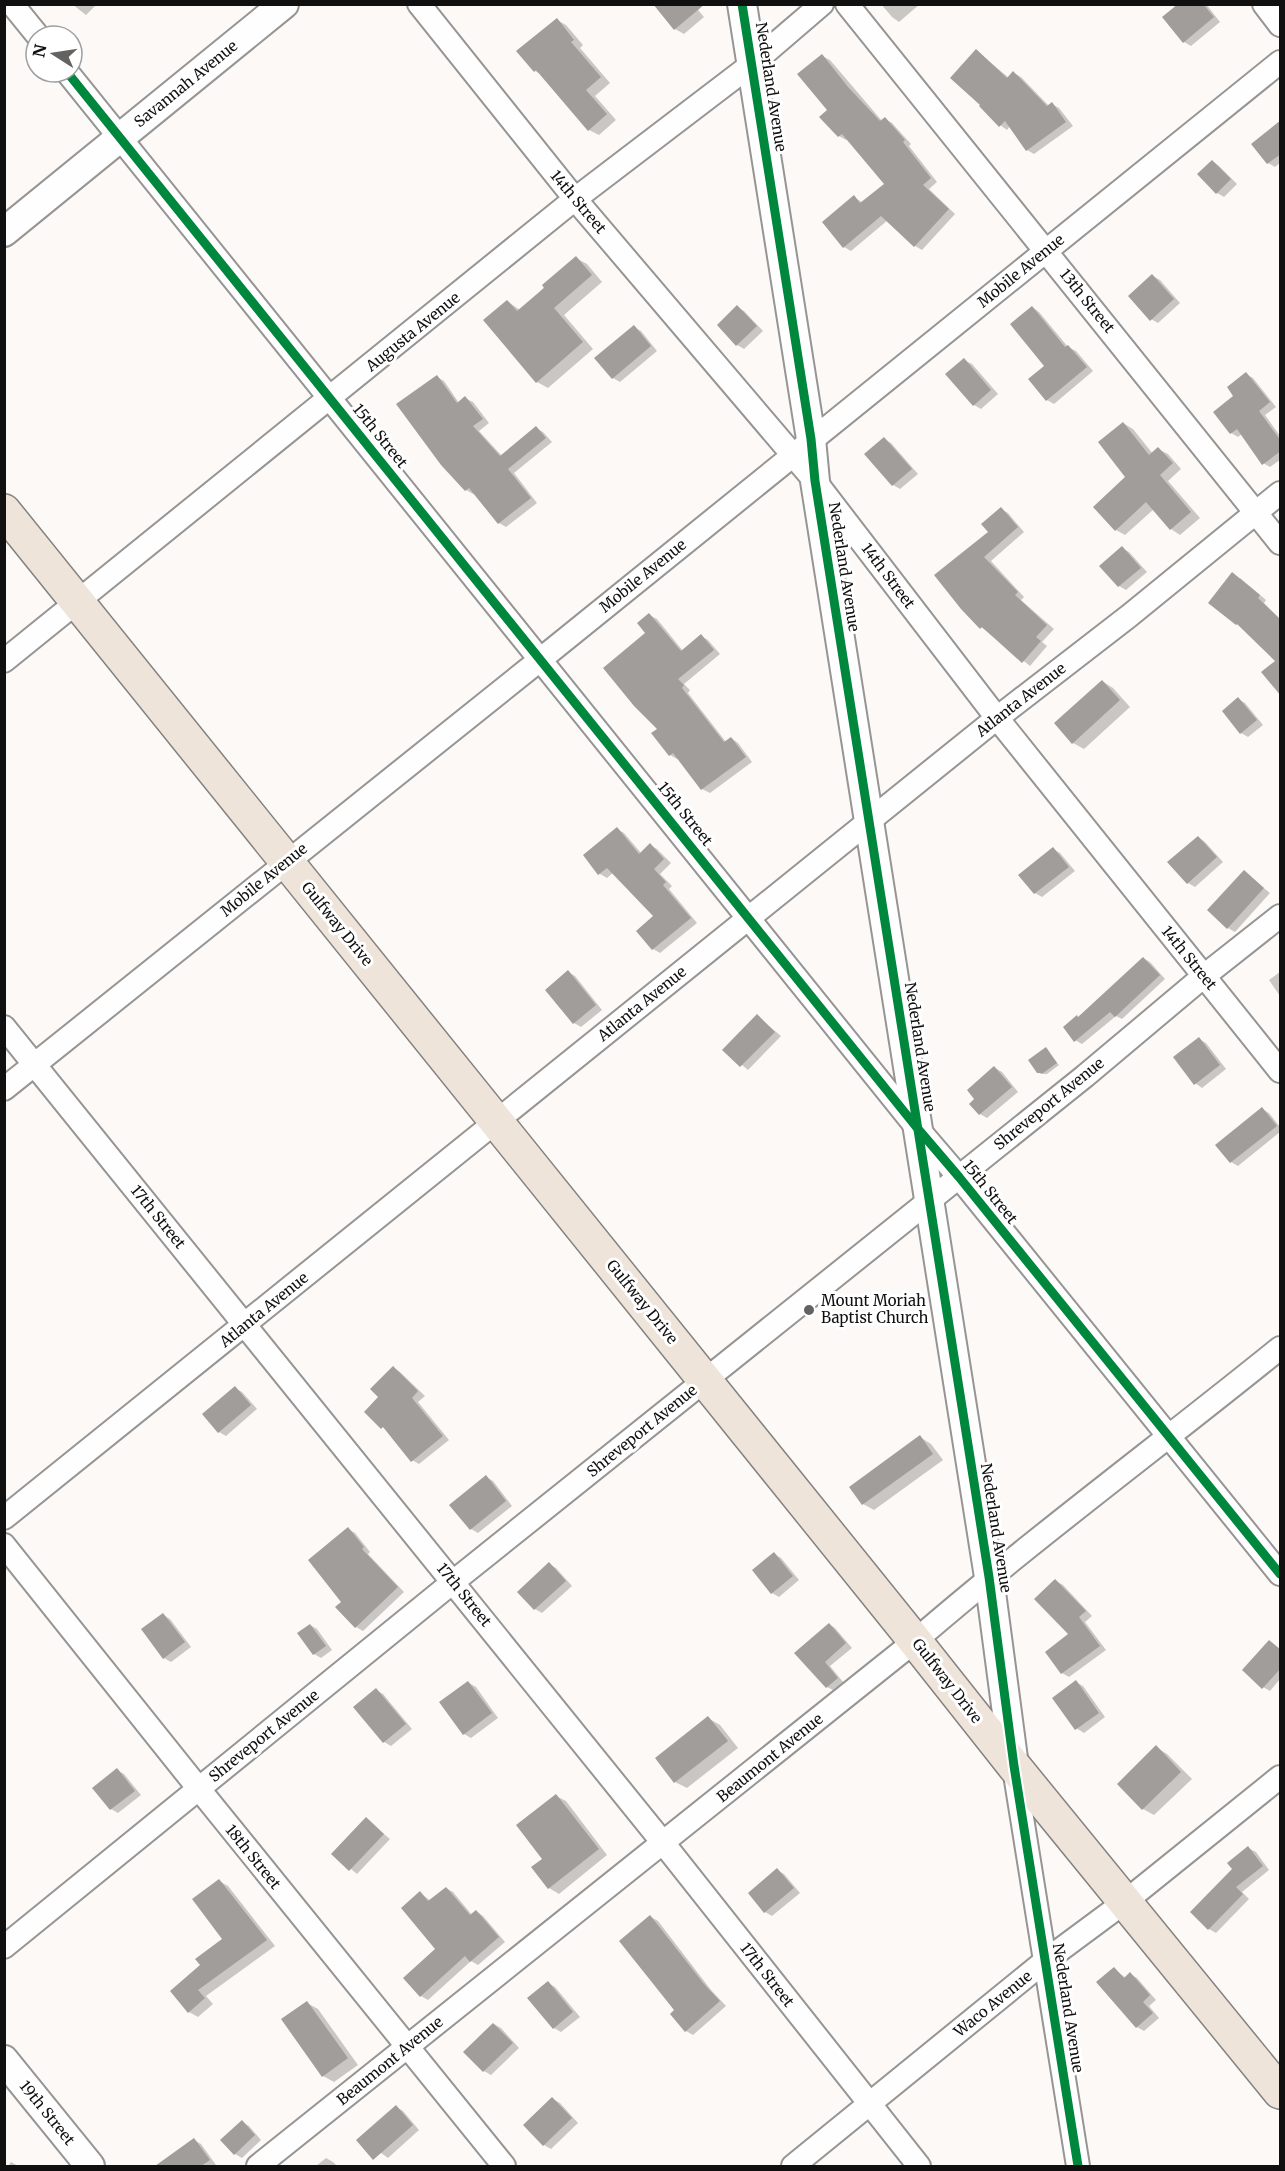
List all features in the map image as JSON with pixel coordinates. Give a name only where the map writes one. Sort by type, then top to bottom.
[{"type":"main road","name":"Gulfway Drive","points":[[4,511],[1014,1766],[1281,2092]]},
{"type":"street","points":[[12,4],[28,24]]},
{"type":"street","name":"Savannah Avenue","points":[[4,232],[284,4]]},
{"type":"street","name":"14th Street","points":[[419,4],[574,200],[802,448]]},
{"type":"street","name":"Nederland Avenue","points":[[742,4],[752,64],[802,448],[815,482],[870,822],[989,1577],[1014,1766],[1078,2166]]},
{"type":"street","name":"Augusta Avenue","points":[[4,661],[331,399],[574,200],[752,64],[822,4]]},
{"type":"street","name":"13th Street","points":[[847,4],[1281,543]]},
{"type":"street","points":[[1264,4],[1281,25]]},
{"type":"street","name":"Mobile Avenue","points":[[4,1089],[1281,62]]},
{"type":"street","name":"15th Street","points":[[77,84],[918,1129],[960,1177],[1281,1575]]},
{"type":"street","name":"14th Street","points":[[815,482],[997,718],[1281,1071]]},
{"type":"street","name":"Atlanta Avenue","points":[[4,1518],[997,718],[1129,616],[1281,493]]},
{"type":"street","name":"Shreveport Avenue","points":[[4,1947],[453,1582],[843,1271],[928,1200],[960,1177],[1204,976],[1281,916]]},
{"type":"street","name":"17th Street","points":[[4,1027],[664,1844],[919,2166]]},
{"type":"street","name":"Beaumont Avenue","points":[[258,2166],[664,1844],[915,1641],[989,1577],[1170,1438],[1281,1348]]},
{"type":"street","name":"18th Street","points":[[4,1545],[504,2166]]},
{"type":"street","name":"Waco Avenue","points":[[793,2166],[1045,1961],[1125,1901],[1281,1777]]},
{"type":"street","name":"19th Street","points":[[4,2060],[90,2166]]},
{"type":"building","points":[[653,4],[705,4],[674,30]]},
{"type":"building","points":[[1178,4],[1203,4],[1214,17],[1183,43],[1162,17]]},
{"type":"building","points":[[557,18],[574,40],[571,42],[601,77],[586,90],[607,114],[588,131],[536,70],[534,72],[516,51]]},
{"type":"building","points":[[976,49],[1007,78],[1013,71],[1047,106],[1052,102],[1066,122],[1026,151],[1005,121],[999,127],[980,105],[950,78]]},
{"type":"building","points":[[822,54],[848,87],[880,121],[885,117],[905,140],[903,142],[931,178],[923,185],[949,209],[914,247],[881,216],[843,248],[822,222],[854,195],[860,203],[884,184],[842,134],[838,137],[819,117],[827,110],[797,74]]},
{"type":"building","points":[[1281,120],[1281,154],[1267,164],[1251,144]]},
{"type":"building","points":[[1212,160],[1231,179],[1216,194],[1197,174]]},
{"type":"building","points":[[576,256],[592,275],[554,308],[583,342],[536,383],[483,320],[507,300],[517,311],[544,288],[542,285]]},
{"type":"building","points":[[1152,274],[1174,299],[1150,321],[1128,296]]},
{"type":"building","points":[[737,305],[757,326],[736,346],[717,325]]},
{"type":"building","points":[[1032,306],[1065,347],[1068,345],[1087,367],[1046,401],[1028,379],[1044,366],[1010,324]]},
{"type":"building","points":[[634,325],[651,346],[612,379],[594,358]]},
{"type":"building","points":[[964,358],[991,390],[973,406],[945,374]]},
{"type":"building","points":[[1246,372],[1270,402],[1259,411],[1281,441],[1281,451],[1262,465],[1237,429],[1230,434],[1213,412],[1233,396],[1227,387]]},
{"type":"building","points":[[437,375],[457,403],[465,396],[483,419],[473,426],[500,456],[536,426],[546,438],[508,469],[531,498],[498,524],[469,488],[465,491],[441,465],[396,404]]},
{"type":"building","points":[[1123,422],[1149,455],[1158,447],[1173,463],[1160,475],[1191,512],[1170,530],[1146,502],[1115,531],[1093,507],[1125,477],[1098,442]]},
{"type":"building","points":[[884,437],[912,469],[892,486],[864,454]]},
{"type":"building","points":[[1001,507],[1018,527],[984,557],[1018,592],[1015,595],[1047,625],[1036,637],[1041,641],[1022,663],[982,627],[980,629],[934,575],[988,532],[981,524]]},
{"type":"building","points":[[1122,546],[1141,568],[1118,587],[1099,566]]},
{"type":"building","points":[[1232,572],[1260,595],[1258,598],[1281,620],[1281,696],[1261,672],[1275,661],[1237,624],[1208,603]]},
{"type":"building","points":[[649,613],[681,651],[701,634],[714,650],[678,679],[684,685],[682,688],[724,742],[731,737],[746,757],[701,790],[673,753],[669,756],[651,733],[657,729],[634,706],[603,668],[645,633],[637,623]]},
{"type":"building","points":[[1102,680],[1120,700],[1072,744],[1054,723]]},
{"type":"building","points":[[1238,697],[1257,720],[1240,734],[1222,711]]},
{"type":"building","points":[[617,827],[639,854],[650,843],[664,859],[654,869],[666,882],[663,885],[691,918],[652,950],[636,931],[653,916],[607,868],[598,875],[583,855]]},
{"type":"building","points":[[1198,836],[1217,857],[1187,884],[1167,862]]},
{"type":"building","points":[[1053,847],[1069,867],[1034,894],[1018,875]]},
{"type":"building","points":[[1244,870],[1264,888],[1227,929],[1207,910]]},
{"type":"building","points":[[1143,957],[1160,975],[1115,1017],[1110,1012],[1074,1042],[1063,1027],[1077,1015],[1078,1017]]},
{"type":"building","points":[[568,970],[596,1005],[573,1024],[545,990]]},
{"type":"building","points":[[757,1014],[775,1032],[740,1067],[722,1050]]},
{"type":"building","points":[[1199,1037],[1220,1065],[1194,1085],[1173,1057]]},
{"type":"building","points":[[1046,1047],[1057,1063],[1043,1073],[1037,1073],[1028,1060]]},
{"type":"building","points":[[994,1066],[1012,1087],[979,1115],[969,1104],[974,1099],[967,1090]]},
{"type":"building","points":[[1262,1107],[1277,1126],[1230,1163],[1215,1145]]},
{"type":"building","points":[[393,1366],[418,1391],[412,1398],[443,1436],[411,1462],[383,1427],[381,1429],[364,1412],[378,1397],[370,1389]]},
{"type":"building","points":[[235,1386],[251,1405],[218,1433],[202,1414]]},
{"type":"building","points":[[920,1435],[933,1454],[862,1505],[849,1487]]},
{"type":"building","points":[[486,1475],[506,1501],[470,1530],[449,1505]]},
{"type":"building","points":[[348,1527],[364,1547],[362,1549],[398,1587],[355,1628],[335,1607],[341,1602],[308,1560]]},
{"type":"building","points":[[774,1552],[793,1576],[771,1594],[752,1570]]},
{"type":"building","points":[[549,1562],[566,1581],[534,1610],[517,1592]]},
{"type":"building","points":[[1055,1579],[1086,1611],[1079,1617],[1100,1646],[1061,1674],[1045,1652],[1068,1634],[1034,1599]]},
{"type":"building","points":[[163,1613],[185,1642],[163,1659],[141,1629]]},
{"type":"building","points":[[829,1623],[846,1643],[825,1662],[838,1678],[826,1688],[794,1653]]},
{"type":"building","points":[[310,1624],[326,1646],[313,1655],[297,1633]]},
{"type":"building","points":[[1269,1640],[1281,1650],[1281,1668],[1262,1689],[1242,1670]]},
{"type":"building","points":[[1076,1680],[1099,1713],[1075,1730],[1052,1698]]},
{"type":"building","points":[[468,1681],[492,1713],[463,1735],[439,1702]]},
{"type":"building","points":[[376,1688],[406,1724],[383,1743],[353,1707]]},
{"type":"building","points":[[708,1716],[728,1741],[674,1783],[655,1758]]},
{"type":"building","points":[[1156,1745],[1181,1772],[1142,1810],[1117,1784]]},
{"type":"building","points":[[117,1768],[135,1791],[110,1810],[92,1788]]},
{"type":"building","points":[[556,1794],[599,1849],[548,1889],[531,1867],[542,1859],[516,1825]]},
{"type":"building","points":[[366,1817],[384,1834],[349,1871],[331,1854]]},
{"type":"building","points":[[1248,1846],[1263,1866],[1236,1887],[1243,1894],[1208,1930],[1190,1912],[1232,1869],[1227,1863]]},
{"type":"building","points":[[777,1868],[794,1888],[764,1913],[748,1893]]},
{"type":"building","points":[[219,1879],[267,1940],[198,1990],[205,1998],[188,2013],[170,1991],[200,1965],[195,1959],[222,1939],[192,1899]]},
{"type":"building","points":[[446,1887],[470,1915],[476,1910],[499,1937],[470,1962],[465,1956],[420,1997],[403,1978],[435,1949],[401,1908],[420,1891],[428,1901]]},
{"type":"building","points":[[650,1915],[720,2001],[685,2032],[670,2014],[674,2010],[619,1941]]},
{"type":"building","points":[[1114,1967],[1124,1978],[1130,1972],[1150,1995],[1143,2002],[1153,2013],[1136,2028],[1096,1982]]},
{"type":"building","points":[[548,1981],[573,2012],[553,2029],[527,1998]]},
{"type":"building","points":[[307,2001],[348,2058],[322,2077],[281,2019]]},
{"type":"building","points":[[493,2023],[513,2043],[483,2072],[463,2052]]},
{"type":"building","points":[[552,2097],[572,2118],[543,2146],[523,2125]]},
{"type":"building","points":[[396,2105],[413,2125],[373,2160],[356,2140]]},
{"type":"building","points":[[242,2120],[255,2135],[234,2155],[220,2140]]},
{"type":"building","points":[[194,2138],[210,2160],[201,2166],[155,2166]]},
{"type":"cycle path","points":[[742,4],[811,439],[815,481],[989,1577],[1014,1766],[1078,2166]]},
{"type":"cycle path","points":[[77,84],[918,1129],[1280,1574]]},
{"type":"place","name":"Mount Moriah Baptist Church","points":[[809,1310]]}]
